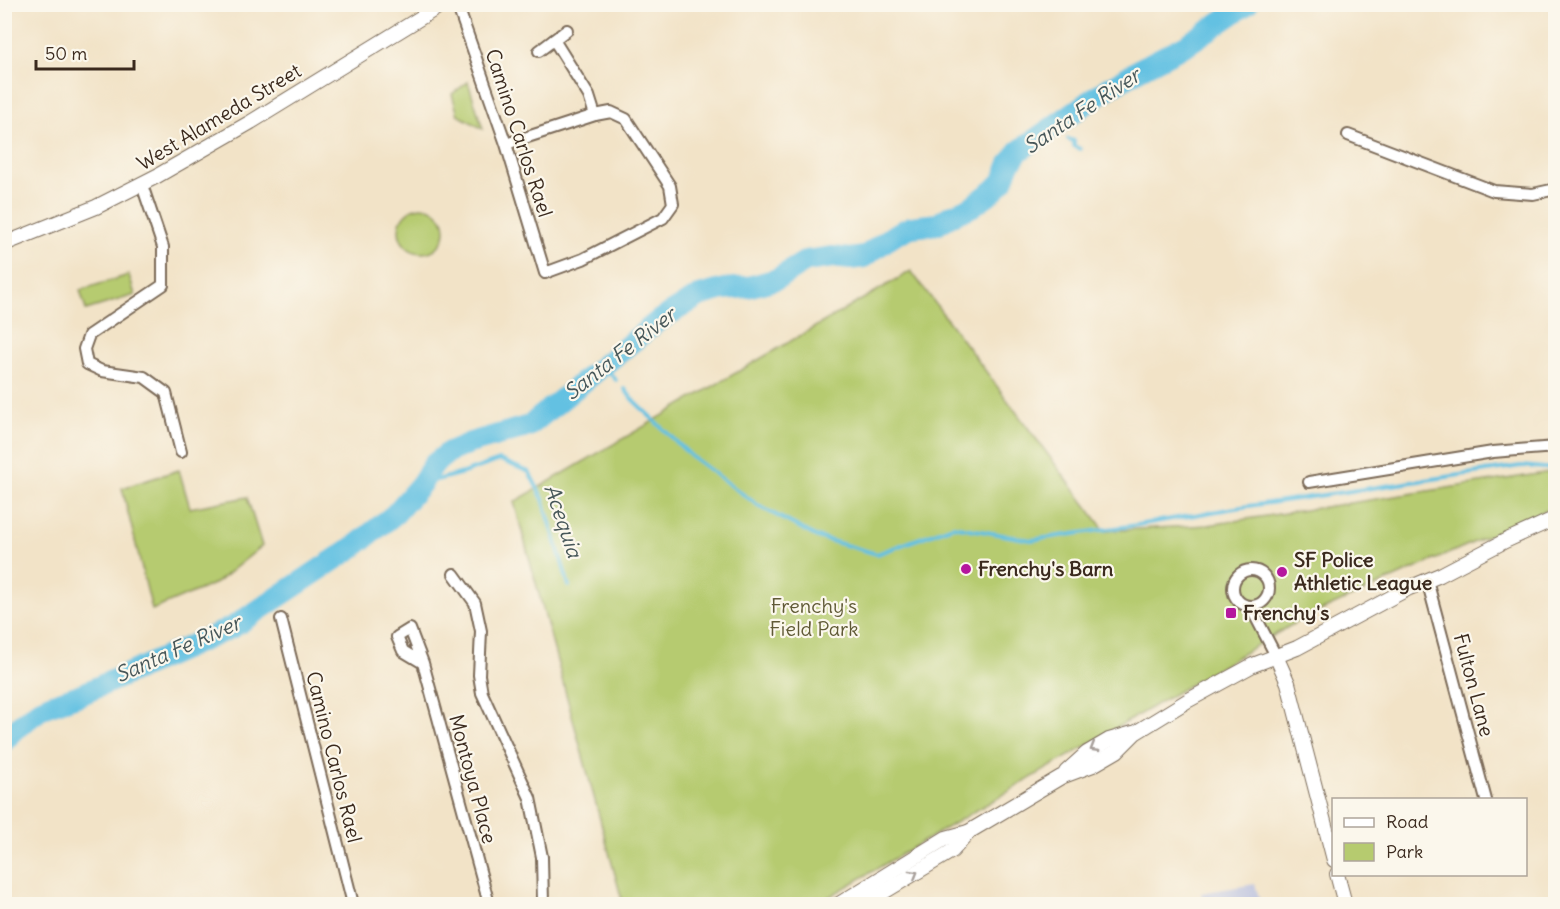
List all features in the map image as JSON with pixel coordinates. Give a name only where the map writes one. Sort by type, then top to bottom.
[{"type":"street","name":"West Alameda Street","points":[[4,244],[73,217],[142,185],[241,128],[443,4]]},
{"type":"street","name":"Camino Carlos Rael","points":[[457,4],[506,144],[545,273],[583,259],[663,218],[673,204],[670,186],[626,119],[611,112],[596,115]]},
{"type":"street","points":[[539,51],[567,30]]},
{"type":"street","points":[[506,144],[596,115],[589,96],[554,40]]},
{"type":"street","points":[[1348,135],[1494,191],[1533,194],[1556,189]]},
{"type":"street","points":[[142,185],[163,247],[163,285],[89,335],[84,349],[87,364],[102,371],[144,377],[166,393],[181,452]]},
{"type":"street","points":[[1309,482],[1493,452],[1556,447]]},
{"type":"street","points":[[839,904],[946,838],[970,831],[1061,777],[1087,753],[1109,740],[1135,733],[1253,665],[1297,648],[1408,588],[1556,518]]},
{"type":"street","points":[[454,574],[475,603],[481,631],[479,675],[482,693],[530,798],[542,857],[543,904]]},
{"type":"street","name":"Fulton Lane","points":[[1427,580],[1485,798]]},
{"type":"street","points":[[1250,606],[1288,683],[1332,852]]},
{"type":"street","name":"Camino Carlos Rael","points":[[281,619],[353,904]]},
{"type":"street","name":"Montoya Place","points":[[423,663],[489,904]]},
{"type":"street","points":[[864,904],[951,851],[970,831]]},
{"type":"street","points":[[1338,876],[1345,904]]},
{"type":"shaded area","points":[[1255,884],[1261,904],[1203,904],[1201,893]]},
{"type":"green space","points":[[468,82],[483,129],[458,115],[452,94]]},
{"type":"green space","points":[[422,207],[438,214],[445,230],[438,246],[422,253],[406,246],[399,230],[406,214]]},
{"type":"green space","name":"Frenchy's Field Park","points":[[911,271],[1105,531],[1208,525],[1551,472],[1556,482],[1555,506],[1300,620],[817,904],[623,904],[514,502]]},
{"type":"green space","points":[[129,275],[135,295],[86,310],[80,290]]},
{"type":"green space","points":[[179,470],[190,508],[247,497],[262,546],[216,583],[152,610],[122,488]]},
{"type":"waterway","name":"Santa Fe River","points":[[4,741],[41,709],[80,695],[233,627],[355,546],[395,514],[421,484],[434,464],[449,452],[470,443],[529,426],[658,321],[699,296],[777,279],[806,261],[833,257],[850,259],[864,257],[894,235],[911,227],[938,224],[971,207],[1003,181],[1010,163],[1019,151],[1101,93],[1188,44],[1247,4]]},
{"type":"waterway","points":[[1068,139],[1074,141],[1074,146],[1080,149]]},
{"type":"waterway","points":[[603,366],[616,380]]},
{"type":"waterway","points":[[625,389],[632,399],[691,456],[759,506],[817,537],[877,554],[953,526],[1031,540],[1521,466],[1556,469]]},
{"type":"waterway","name":"Acequia","points":[[421,484],[500,460],[529,472],[543,499],[569,586]]},
{"type":"place","name":"Frenchy's Barn","points":[[966,569]]},
{"type":"place","name":"SF Police Athletic League","points":[[1282,572]]},
{"type":"place","name":"Frenchy's","points":[[1231,613]]}]
